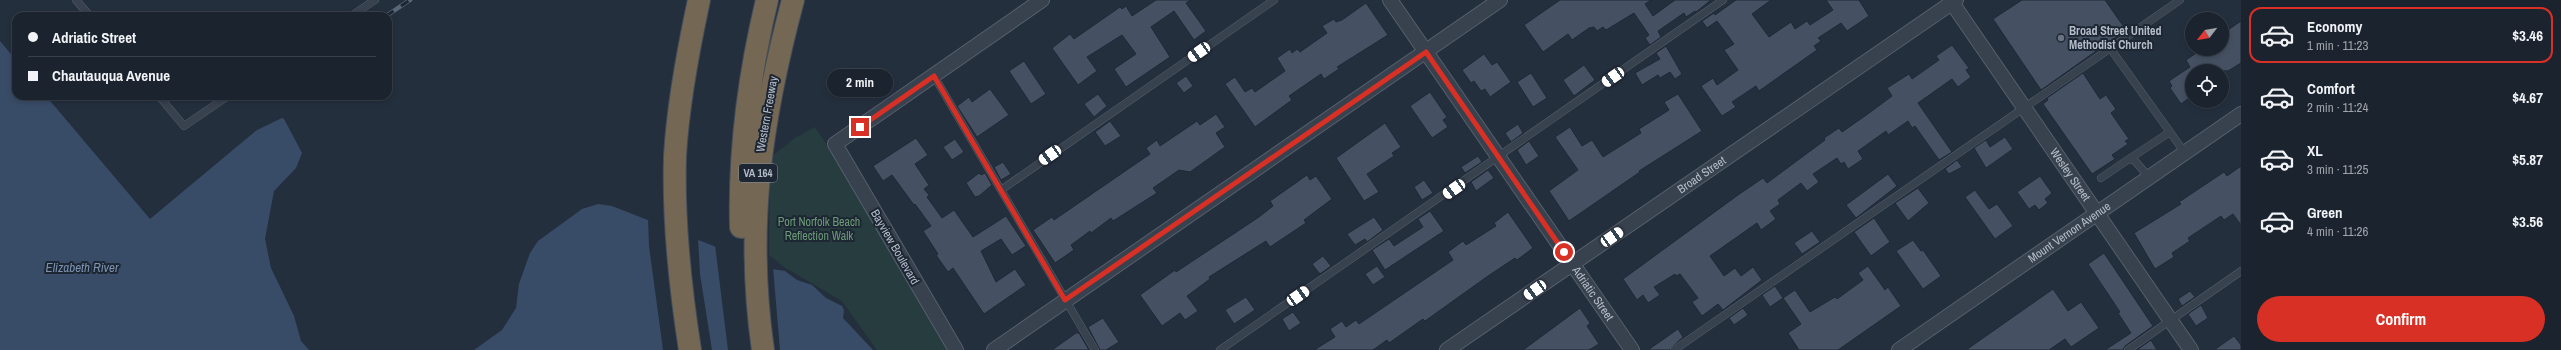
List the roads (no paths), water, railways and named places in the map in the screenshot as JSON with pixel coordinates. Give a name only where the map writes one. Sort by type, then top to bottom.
[{"type":"highway","points":[[690,350],[681,294],[676,225],[676,156],[681,96],[699,0]]},
{"type":"highway","points":[[750,350],[743,274],[742,177],[747,105],[767,0]]},
{"type":"highway","name":"Western Freeway","points":[[763,350],[755,254],[758,176],[768,102],[792,0]]},
{"type":"street","points":[[934,76],[1042,0]]},
{"type":"street","name":"Adriatic Street","points":[[1390,0],[1632,350]]},
{"type":"street","points":[[994,350],[1500,0]]},
{"type":"street","name":"Wesley Street","points":[[1953,1],[2191,350]]},
{"type":"street","name":"Broad Street","points":[[1447,350],[1953,1]]},
{"type":"street","name":"Bayview Boulevard","points":[[934,76],[835,144],[956,350]]},
{"type":"street","name":"Mount Vernon Avenue","points":[[1898,350],[2241,114]]},
{"type":"lane","points":[[76,0],[86,12]]},
{"type":"lane","points":[[360,0],[365,6]]},
{"type":"lane","points":[[357,12],[375,0]]},
{"type":"lane","points":[[1001,190],[1274,0]]},
{"type":"lane","points":[[1220,350],[1724,0]]},
{"type":"lane","points":[[1674,350],[2180,0]]},
{"type":"lane","points":[[2110,48],[2185,153]]},
{"type":"lane","points":[[934,76],[1095,350]]},
{"type":"lane","points":[[162,100],[184,126],[221,100]]},
{"type":"lane","points":[[2101,178],[2170,132]]},
{"type":"lane","points":[[2130,159],[2135,161],[2149,177]]},
{"type":"lane","points":[[2128,350],[2241,271]]},
{"type":"water","name":"Elizabeth River","points":[[0,41],[12,55],[12,100],[49,100],[150,219],[257,130],[282,118],[284,119],[302,153],[296,168],[274,191],[265,239],[271,268],[294,316],[301,341],[309,350],[0,350]]},
{"type":"water","points":[[598,204],[612,206],[772,269],[785,271],[797,280],[812,285],[826,298],[842,306],[844,310],[843,318],[873,350],[474,350],[502,330],[516,308],[519,284],[530,253],[538,241],[582,209]]},
{"type":"railway","points":[[392,12],[410,0]]},
{"type":"place","name":"Broad Street United Methodist Church","points":[[2061,38]]},
{"type":"park label","name":"Port Norfolk Beach Reflection Walk","points":[[819,229]]}]
